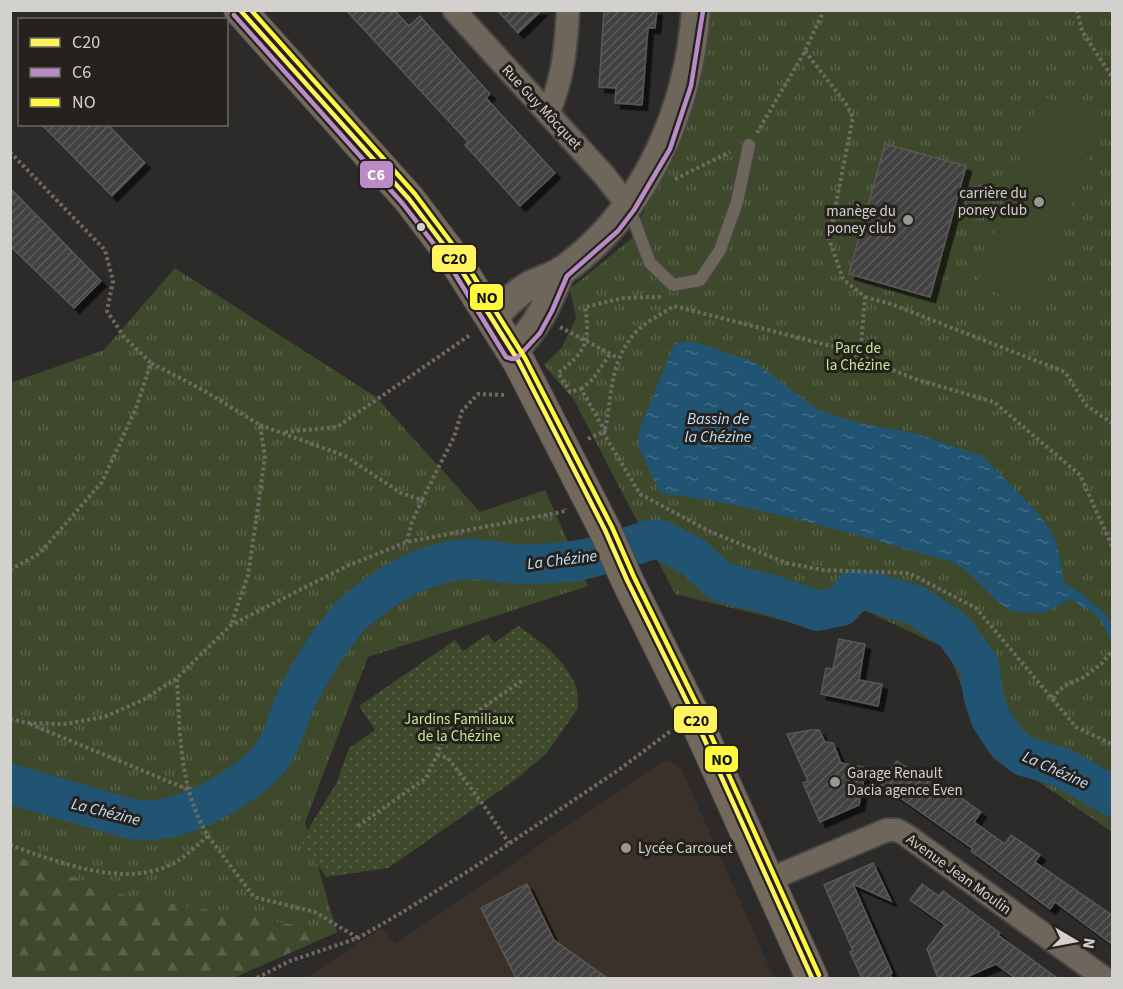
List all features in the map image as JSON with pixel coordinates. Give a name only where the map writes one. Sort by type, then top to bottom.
[{"type":"main road","points":[[240,10],[409,199],[453,257],[481,327],[512,352],[530,381],[605,530],[693,714],[812,978]]},
{"type":"street","name":"Rue Guy Môcquet","points":[[454,10],[604,175],[628,206]]},
{"type":"street","points":[[548,113],[557,93],[565,60],[568,10]]},
{"type":"street","points":[[481,327],[516,294],[561,271],[609,229],[628,206],[664,145],[684,84],[696,10]]},
{"type":"street","points":[[512,352],[533,329],[561,271]]},
{"type":"street","name":"Avenue Jean Moulin","points":[[768,880],[887,830],[897,830],[1104,978]]},
{"type":"lane","points":[[628,206],[650,263],[673,285],[700,280],[720,250],[734,212],[749,145]]},
{"type":"path","points":[[669,183],[682,174],[749,145],[805,51],[824,10]]},
{"type":"path","points":[[1077,10],[1082,31],[1113,77]]},
{"type":"path","points":[[805,51],[846,104],[853,117],[829,240],[843,279],[865,297],[891,304],[1065,372],[1087,406],[1113,423]]},
{"type":"path","points":[[10,152],[105,250],[113,281],[107,311],[124,337],[151,363],[204,390],[260,424],[345,456],[401,493],[422,500]]},
{"type":"path","points":[[610,354],[593,379],[581,388],[570,392],[558,373],[576,360],[586,342],[588,324],[585,307],[623,298],[659,297],[674,306],[839,348],[915,379],[994,402],[1080,475],[1113,546]]},
{"type":"path","points":[[860,357],[865,297]]},
{"type":"path","points":[[604,431],[613,373],[618,358],[636,331],[674,306]]},
{"type":"path","points":[[558,325],[618,358]]},
{"type":"path","points":[[282,432],[337,427],[481,327]]},
{"type":"path","points":[[10,570],[40,553],[102,482],[136,408],[151,363]]},
{"type":"path","points":[[581,388],[604,434],[640,494],[709,531],[786,564],[823,570],[909,573],[976,608],[1076,727],[1113,744]]},
{"type":"path","points":[[406,542],[422,500],[454,437],[462,411],[478,394],[506,394],[511,405]]},
{"type":"path","points":[[231,626],[248,575],[257,514],[265,458],[260,424]]},
{"type":"path","points":[[27,723],[65,724],[104,717],[144,700],[177,678],[231,626],[347,566],[406,542],[566,510],[560,500]]},
{"type":"path","points":[[1052,698],[1064,686],[1084,677],[1101,664],[1113,651]]},
{"type":"path","points":[[177,678],[182,759],[187,789],[208,836],[254,897],[315,912],[358,939]]},
{"type":"path","points":[[358,826],[426,778],[444,734],[523,680]]},
{"type":"path","points":[[257,978],[290,961],[358,939],[402,913],[620,769],[693,714]]},
{"type":"path","points":[[10,719],[27,723],[187,789]]},
{"type":"path","points":[[437,755],[448,758],[510,843]]},
{"type":"path","points":[[10,845],[42,857],[104,873],[138,873],[162,868],[176,862],[208,836]]},
{"type":"shaded area","name":"Lycée Carcouet","points":[[668,761],[681,768],[774,978],[305,978],[382,928],[395,944],[661,762]]},
{"type":"green space","name":"Parc de la Chézine","points":[[709,11],[1112,11],[1112,832],[984,744],[947,649],[866,611],[814,628],[675,594],[574,400],[544,365],[562,347],[576,318],[570,289],[632,238],[686,119]]},
{"type":"green space","name":"carrière du poney club","points":[[1041,96],[1101,118],[1038,308],[976,286]]},
{"type":"green space","points":[[175,268],[376,397],[480,512],[545,490],[588,586],[368,657],[305,822],[337,932],[233,978],[11,978],[10,383],[104,350]]},
{"type":"green space","name":"Jardins Familiaux de la Chézine","points":[[518,626],[543,644],[557,658],[570,674],[577,689],[578,708],[546,754],[515,780],[388,868],[326,877],[301,841],[336,784],[349,748],[375,730],[359,706],[455,640],[463,651],[488,634],[494,643]]},
{"type":"green space","points":[[11,855],[127,896],[337,932],[233,978],[11,978]]},
{"type":"water","name":"Bassin de la Chézine","points":[[696,342],[754,362],[820,411],[863,424],[914,433],[982,456],[1036,511],[1049,528],[1057,544],[1064,582],[1089,599],[1085,609],[1071,599],[1044,613],[1013,612],[1000,604],[970,574],[953,562],[771,513],[660,493],[638,446],[639,430],[675,343]]},
{"type":"building","points":[[346,10],[394,10],[409,26],[420,16],[490,94],[486,98],[555,173],[520,206],[465,145],[468,142]]},
{"type":"building","points":[[497,10],[542,10],[518,33]]},
{"type":"building","points":[[604,10],[657,10],[655,28],[648,28],[642,105],[615,103],[616,88],[599,87]]},
{"type":"building","points":[[43,126],[109,126],[145,163],[112,196]]},
{"type":"building","name":"manège du poney club","points":[[885,144],[966,166],[930,297],[849,274]]},
{"type":"building","points":[[10,188],[101,281],[74,308],[10,246]]},
{"type":"building","points":[[839,639],[865,644],[859,680],[882,684],[878,706],[821,694],[826,668],[833,669]]},
{"type":"building","points":[[819,730],[825,742],[833,743],[841,763],[889,772],[897,761],[916,774],[920,769],[981,812],[974,822],[1005,844],[1011,835],[1040,855],[1035,862],[1113,916],[1113,945],[1055,902],[1050,909],[971,851],[973,849],[865,773],[859,805],[820,822],[803,783],[808,781],[787,734]]},
{"type":"building","points":[[873,863],[891,901],[853,884],[892,973],[890,974],[892,978],[862,978],[850,952],[853,951],[824,885]]},
{"type":"building","points":[[527,884],[554,940],[607,978],[516,978],[481,908]]},
{"type":"building","points":[[922,884],[939,896],[943,891],[1057,978],[1015,978],[996,964],[964,978],[938,978],[927,949],[945,925],[910,900]]},
{"type":"waterway","name":"La Chézine","points":[[10,784],[131,819],[169,818],[187,812],[228,792],[252,776],[270,759],[278,746],[296,700],[326,649],[351,616],[390,586],[419,571],[451,561],[474,559],[519,564],[560,563],[597,556],[650,540],[661,540],[692,556],[721,582],[772,595],[818,611],[841,606],[855,590],[869,591],[917,606],[954,631],[979,665],[983,694],[990,717],[1007,743],[1024,756],[1061,767],[1112,796]]},
{"type":"waterway","points":[[1087,603],[1103,617],[1112,635]]},
{"type":"transit line","name":"C20","points":[[240,10],[409,199],[453,257],[519,362],[605,530],[693,714],[812,978]]},
{"type":"transit line","name":"NO","points":[[251,10],[415,194],[459,253],[525,358],[612,527],[700,711],[819,975]]},
{"type":"transit line","name":"C6","points":[[234,15],[403,204],[447,261],[506,357],[512,359],[517,358],[540,333],[567,276],[618,231],[634,210],[670,149],[691,86],[703,11]]},
{"type":"place","name":"carrière du poney club","points":[[1039,202]]},
{"type":"place","name":"manège du poney club","points":[[908,220]]},
{"type":"place","name":"Garage Renault Dacia agence Even","points":[[835,782]]},
{"type":"place","name":"Lycée Carcouet","points":[[626,848]]}]
